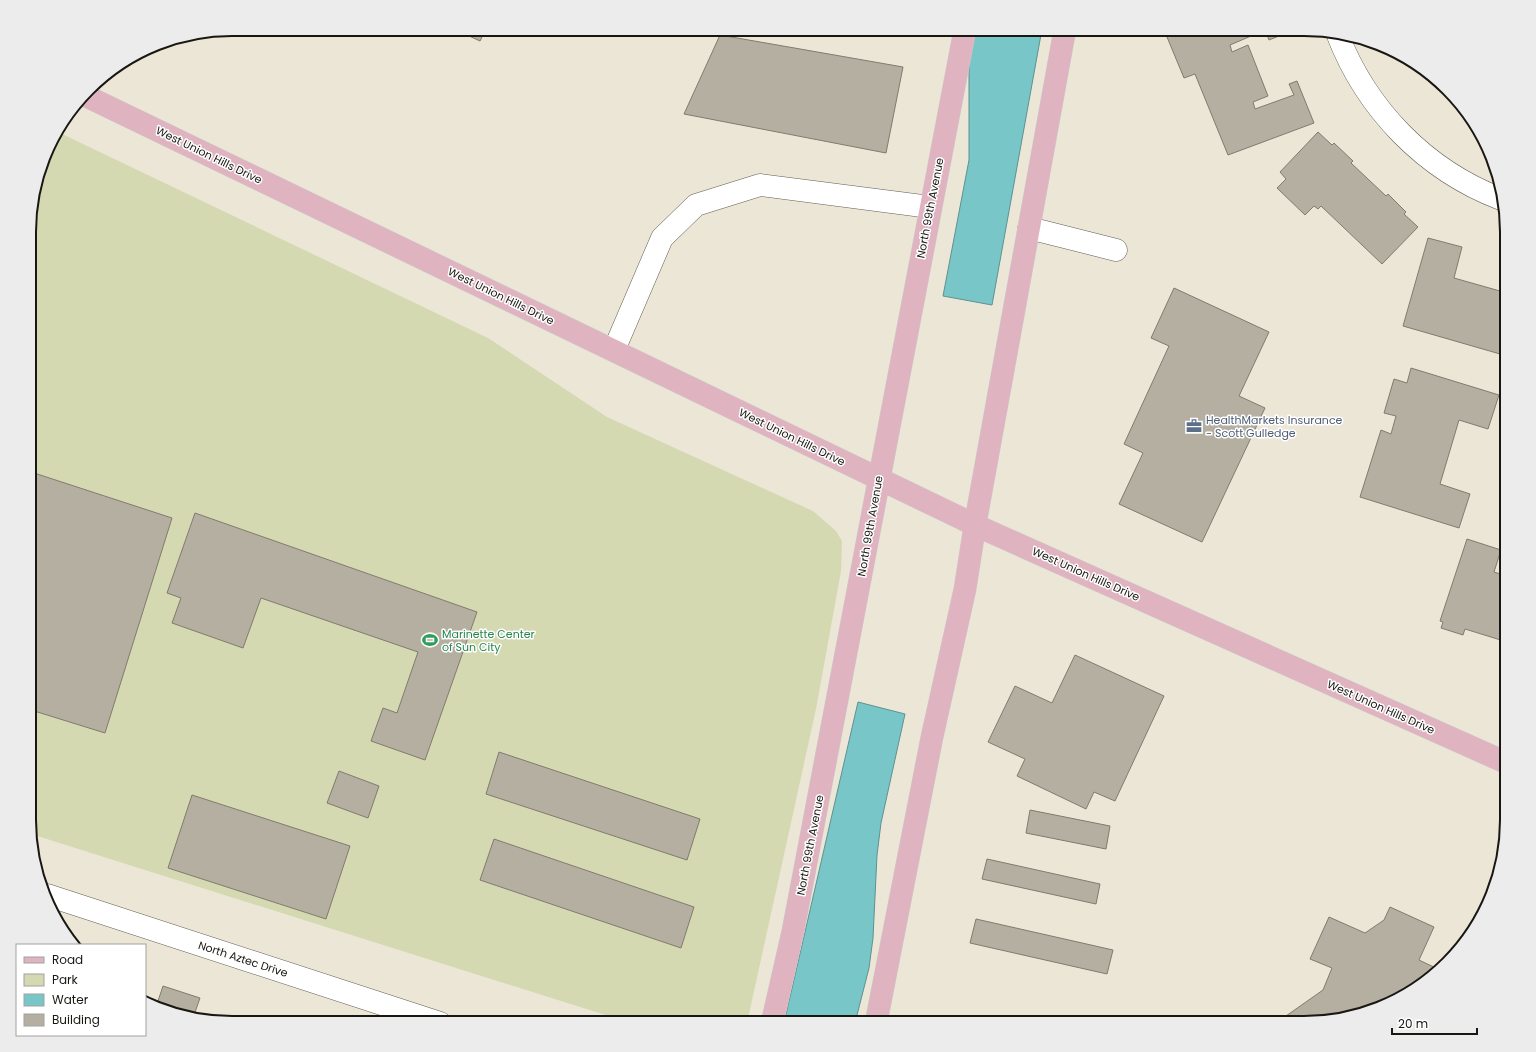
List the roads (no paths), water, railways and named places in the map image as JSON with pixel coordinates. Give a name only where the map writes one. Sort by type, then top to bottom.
[{"type":"main road","name":"North 99th Avenue","points":[[774,1016],[793,931],[964,36]]},
{"type":"main road","points":[[877,1016],[932,737],[965,588],[975,525],[1064,36]]},
{"type":"main road","name":"West Union Hills Drive","points":[[89,98],[614,350],[879,480],[975,525],[1500,760]]},
{"type":"street","points":[[1339,40],[1343,50],[1359,80],[1379,110],[1404,137],[1431,161],[1458,178],[1496,197]]},
{"type":"street","points":[[614,350],[662,238],[696,205],[760,185],[930,207]]},
{"type":"street","points":[[1029,228],[1116,250]]},
{"type":"street","name":"North Aztec Drive","points":[[52,897],[419,1016]]},
{"type":"water","points":[[975,36],[1041,36],[992,305],[943,296],[969,160],[969,65]]},
{"type":"water","points":[[858,702],[905,714],[881,823],[877,855],[873,938],[869,968],[857,1016],[786,1016]]},
{"type":"place","name":"HealthMarkets Insurance - Scott Gulledge","points":[[1194,426]]},
{"type":"place","name":"Marinette Center of Sun City","points":[[430,640]]}]
